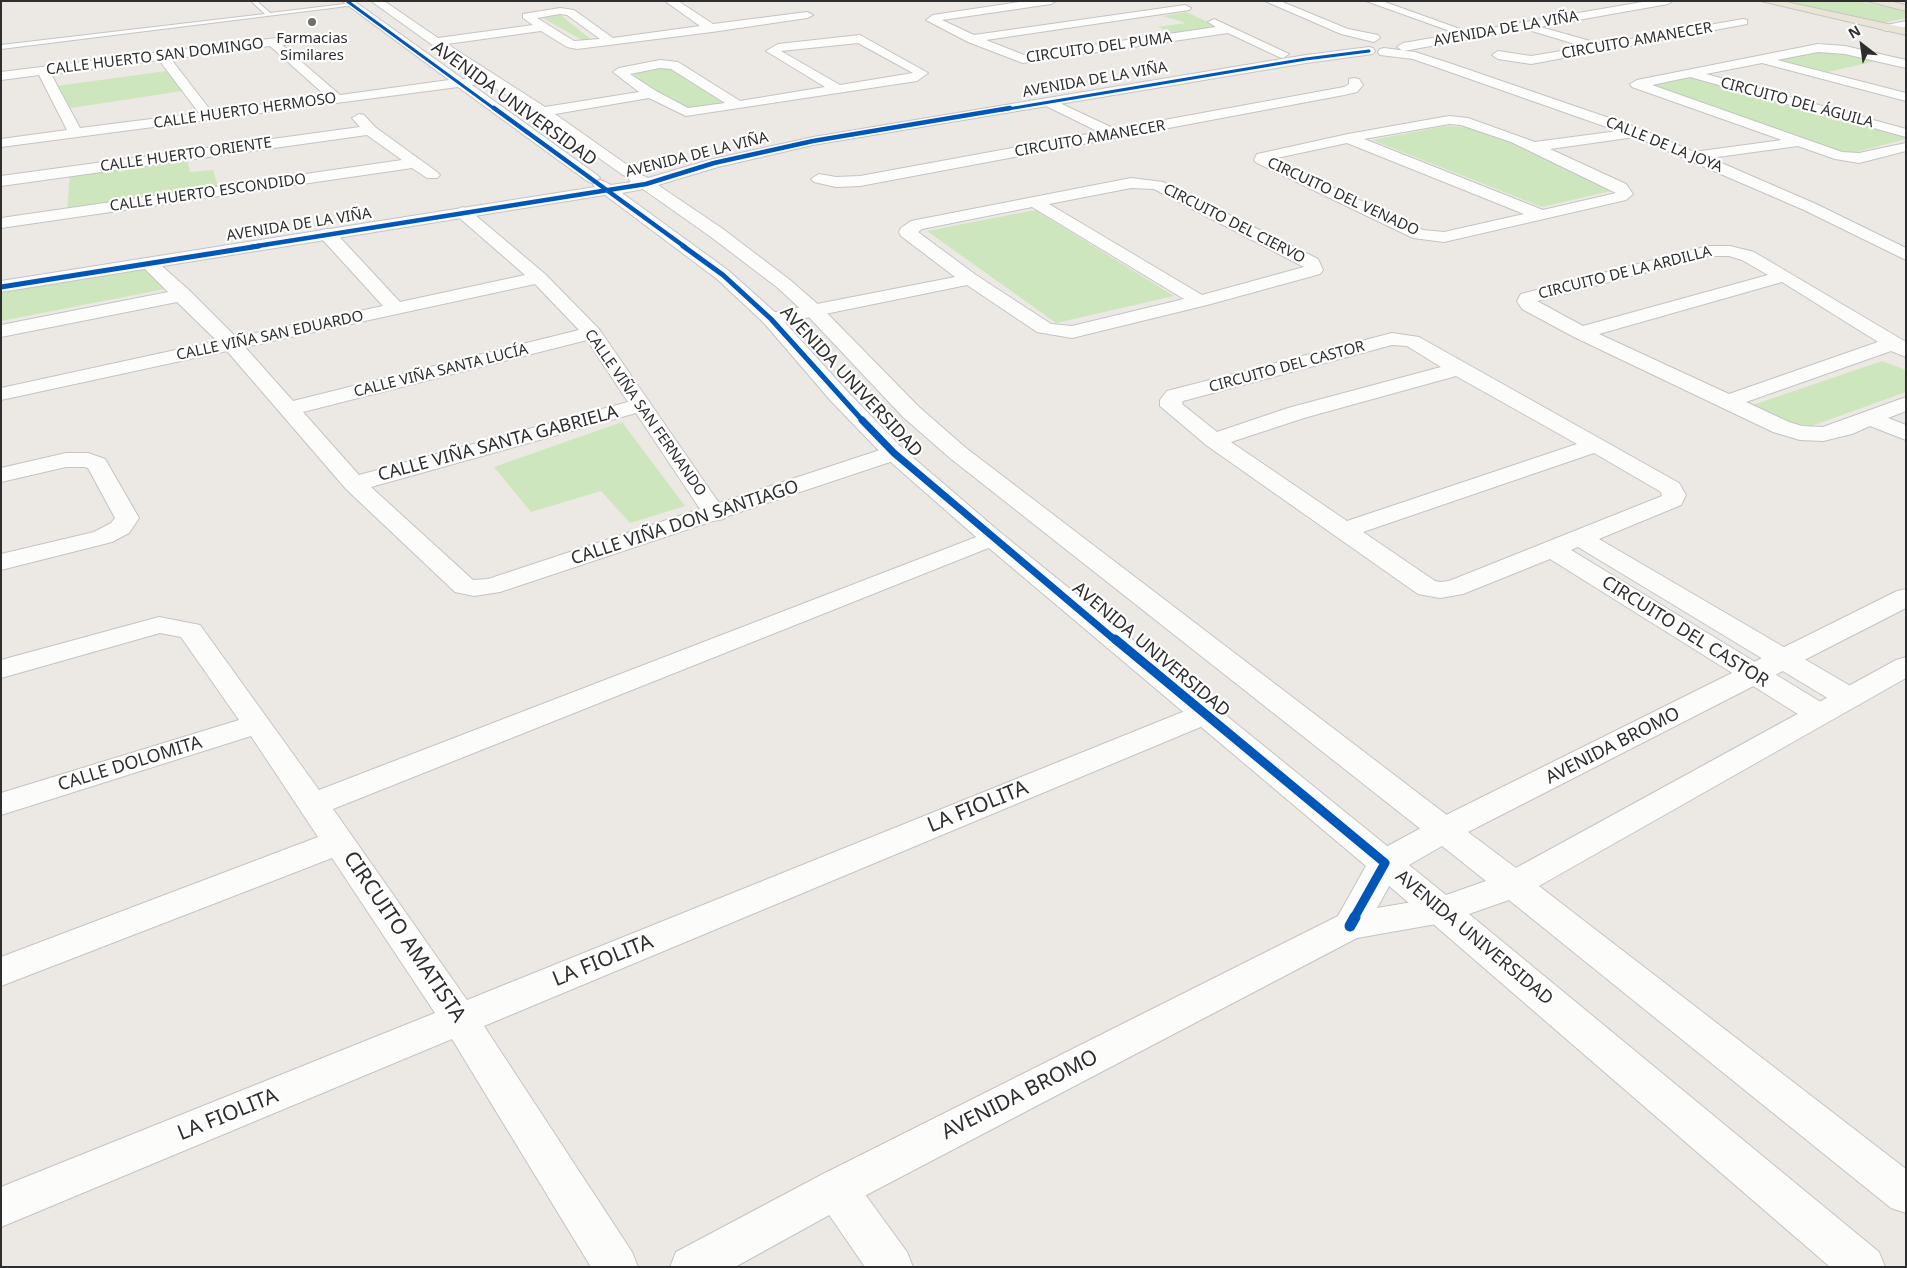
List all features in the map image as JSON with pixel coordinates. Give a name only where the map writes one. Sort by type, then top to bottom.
[{"type":"main road","points":[[1766,1],[1906,32]]},
{"type":"main road","points":[[1872,1],[1906,8]]},
{"type":"street","name":"AVENIDA UNIVERSIDAD","points":[[376,1],[489,79],[640,175],[717,233],[808,305],[911,412],[958,453],[1444,830],[1906,1194]]},
{"type":"street","points":[[670,1],[712,29]]},
{"type":"street","name":"CIRCUITO DEL PUMA","points":[[1051,1],[933,18],[932,20],[1018,59],[1029,60],[1230,30]]},
{"type":"street","name":"CIRCUITO DEL PUMA","points":[[1170,1],[1283,54]]},
{"type":"street","points":[[1270,1],[1349,38],[1353,47],[1371,44],[1384,52],[1400,45]]},
{"type":"street","points":[[1371,1],[1454,30]]},
{"type":"street","name":"AVENIDA DE LA VIÑA","points":[[1400,45],[1454,30],[1624,1]]},
{"type":"street","name":"AVENIDA DE LA VIÑA","points":[[1400,45],[1526,26],[1668,1]]},
{"type":"street","name":"AVENIDA UNIVERSIDAD","points":[[350,3],[687,248],[765,313],[839,396],[894,453],[992,538],[1442,910],[1863,1267]]},
{"type":"street","points":[[1389,8],[1413,4]]},
{"type":"street","points":[[611,42],[570,12],[560,11],[528,16],[571,44],[611,42],[807,15],[792,6]]},
{"type":"street","points":[[1564,11],[1583,16]]},
{"type":"street","name":"CIRCUITO DEL PUMA","points":[[972,38],[1193,12]]},
{"type":"street","name":"CIRCUITO AMANECER","points":[[1498,55],[1532,60],[1743,22],[1728,13]]},
{"type":"street","points":[[1886,28],[1906,24]]},
{"type":"street","points":[[1526,26],[1603,48]]},
{"type":"street","points":[[440,44],[546,29]]},
{"type":"street","name":"CALLE HUERTO SAN DOMINGO","points":[[1,76],[310,38]]},
{"type":"street","name":"AVENIDA DE LA VIÑA","points":[[683,158],[757,141],[1139,76],[1283,54],[1349,38]]},
{"type":"street","points":[[738,105],[674,65],[660,64],[619,72],[651,94],[686,112],[738,105],[917,77],[922,73],[860,39],[831,41],[772,51],[838,89]]},
{"type":"street","name":"CALLE DE LA JOYA","points":[[1371,44],[1393,41],[1415,56]]},
{"type":"street","points":[[272,42],[337,99]]},
{"type":"street","name":"AVENIDA DE LA VIÑA","points":[[1,287],[462,212],[763,151],[1330,55],[1371,44]]},
{"type":"street","name":"CIRCUITO DEL ÁGUILA","points":[[1906,64],[1830,48],[1818,48],[1637,84],[1799,143],[1850,158],[1906,147]]},
{"type":"street","name":"CALLE DE LA JOYA","points":[[1384,52],[1415,56],[1636,132],[1696,156],[1810,207],[1906,254]]},
{"type":"street","points":[[162,56],[208,116]]},
{"type":"street","name":"CIRCUITO DEL ÁGUILA","points":[[1763,60],[1906,96]]},
{"type":"street","points":[[43,70],[76,134]]},
{"type":"street","name":"CIRCUITO DEL ÁGUILA","points":[[1689,74],[1906,133]]},
{"type":"street","points":[[1139,76],[1156,84]]},
{"type":"street","name":"CALLE HUERTO HERMOSO","points":[[1,144],[489,79]]},
{"type":"street","name":"CIRCUITO AMANECER","points":[[819,179],[836,182],[860,181],[1344,92],[1356,85],[1354,82]]},
{"type":"street","points":[[543,112],[651,94]]},
{"type":"street","points":[[1049,102],[1114,134]]},
{"type":"street","points":[[961,106],[975,114]]},
{"type":"street","points":[[359,118],[370,130],[432,175]]},
{"type":"street","name":"CIRCUITO DEL VENADO","points":[[1449,120],[1464,121],[1516,139],[1620,186],[1625,194],[1620,197],[1444,237],[1419,234],[1262,160],[1262,157],[1265,155],[1449,120]]},
{"type":"street","name":"CIRCUITO DEL VENADO","points":[[1516,139],[1617,125]]},
{"type":"street","name":"CALLE HUERTO ORIENTE","points":[[1,181],[370,130]]},
{"type":"street","points":[[1532,146],[1636,132]]},
{"type":"street","name":"CIRCUITO DEL ÁGUILA","points":[[1681,150],[1783,137]]},
{"type":"street","points":[[1348,138],[1542,215]]},
{"type":"street","name":"CIRCUITO DEL ÁGUILA","points":[[1696,156],[1799,143]]},
{"type":"street","name":"CALLE HUERTO ESCONDIDO","points":[[1,223],[415,163]]},
{"type":"street","name":"CIRCUITO DEL CIERVO","points":[[1131,183],[1157,185],[1312,263],[1314,270],[1200,301],[1072,332],[1044,328],[964,273],[907,232],[917,225],[1131,183]]},
{"type":"street","name":"AVENIDA DE LA VIÑA","points":[[1,273],[600,184]]},
{"type":"street","points":[[1034,202],[1200,301]]},
{"type":"street","name":"CALLE VIÑA SAN FERNANDO","points":[[462,212],[539,278],[592,333],[715,514]]},
{"type":"street","points":[[328,234],[396,309]]},
{"type":"street","name":"CIRCUITO DE LA ARDILLA","points":[[1900,347],[1784,276],[1748,256],[1730,251],[1708,251],[1528,298],[1526,301],[1529,305],[1581,332],[1781,427],[1800,433],[1822,434],[1844,429],[1893,412],[1906,433]]},
{"type":"street","points":[[149,264],[183,295],[232,345],[354,484]]},
{"type":"street","points":[[765,313],[964,273]]},
{"type":"street","points":[[1581,332],[1784,276]]},
{"type":"street","name":"CALLE VIÑA SAN EDUARDO","points":[[1,394],[539,278]]},
{"type":"street","points":[[1,331],[183,295]]},
{"type":"street","name":"CALLE VIÑA SANTA LUCÍA","points":[[289,409],[592,333]]},
{"type":"street","name":"CIRCUITO DEL CASTOR","points":[[1392,339],[1412,341],[1458,369],[1671,488],[1674,495],[1672,500],[1454,588],[1440,590],[1427,588],[1214,440],[1171,406],[1171,400],[1175,396],[1392,339]]},
{"type":"street","name":"CIRCUITO DE LA ARDILLA","points":[[1728,402],[1900,347]]},
{"type":"street","points":[[1214,440],[1296,413],[1458,369]]},
{"type":"street","name":"CALLE VIÑA SANTA GABRIELA","points":[[354,484],[641,405]]},
{"type":"street","points":[[1345,530],[1596,445]]},
{"type":"street","name":"CALLE VIÑA DON SANTIAGO","points":[[354,484],[464,586],[474,588],[491,586],[715,514],[894,453]]},
{"type":"street","points":[[1,475],[66,460],[88,460],[97,464],[127,518],[120,528],[102,537],[1,562]]},
{"type":"street","points":[[314,804],[992,538]]},
{"type":"street","name":"CIRCUITO DEL CASTOR","points":[[1580,538],[1849,698]]},
{"type":"street","name":"CIRCUITO DEL CASTOR","points":[[1552,549],[1819,714]]},
{"type":"street","name":"AVENIDA BROMO","points":[[1385,863],[1444,830],[1906,597]]},
{"type":"street","name":"CIRCUITO AMATISTA","points":[[1,669],[159,625],[190,631],[314,804],[460,1020],[616,1267]]},
{"type":"street","name":"AVENIDA BROMO","points":[[692,1267],[836,1189],[1350,926],[1442,910],[1514,885],[1906,666]]},
{"type":"street","name":"LA FIOLITA","points":[[1,1208],[1205,714]]},
{"type":"street","name":"CALLE DOLOMITA","points":[[1,804],[258,724]]},
{"type":"street","points":[[1,972],[340,842]]},
{"type":"street","points":[[1350,926],[1385,863]]},
{"type":"street","points":[[836,1189],[891,1267]]},
{"type":"lane","points":[[254,1],[268,15]]},
{"type":"lane","points":[[1,47],[268,15],[350,3]]},
{"type":"green space","points":[[1782,1],[1858,1],[1906,11],[1906,18],[1882,23]]},
{"type":"green space","points":[[1186,12],[1223,29],[1184,36],[1157,27],[1186,23],[1163,16]]},
{"type":"green space","points":[[559,14],[592,40],[584,41],[539,16]]},
{"type":"green space","points":[[1828,50],[1876,61],[1828,72],[1780,60]]},
{"type":"green space","points":[[673,66],[733,105],[691,111],[624,73]]},
{"type":"green space","points":[[166,71],[182,91],[71,108],[57,86]]},
{"type":"green space","points":[[1691,77],[1906,136],[1906,139],[1852,153],[1833,150],[1648,85]]},
{"type":"green space","points":[[1445,126],[1468,127],[1509,141],[1611,191],[1542,207],[1372,140]]},
{"type":"green space","points":[[187,158],[190,172],[213,170],[219,190],[67,211],[70,174]]},
{"type":"green space","points":[[1035,210],[1174,296],[1056,323],[927,231]]},
{"type":"green space","points":[[144,269],[165,289],[1,321],[1,292]]},
{"type":"green space","points":[[1882,361],[1906,370],[1906,392],[1803,429],[1753,405]]},
{"type":"green space","points":[[622,422],[685,506],[630,523],[601,491],[531,512],[494,467]]},
{"type":"cycle path","points":[[347,1],[723,275],[771,319],[839,396],[894,453],[992,538],[1385,863],[1350,926]]},
{"type":"cycle path","points":[[1,287],[646,184],[714,163],[813,141],[1306,59],[1369,51]]},
{"type":"place","name":"Farmacias Similares","points":[[312,22]]}]
